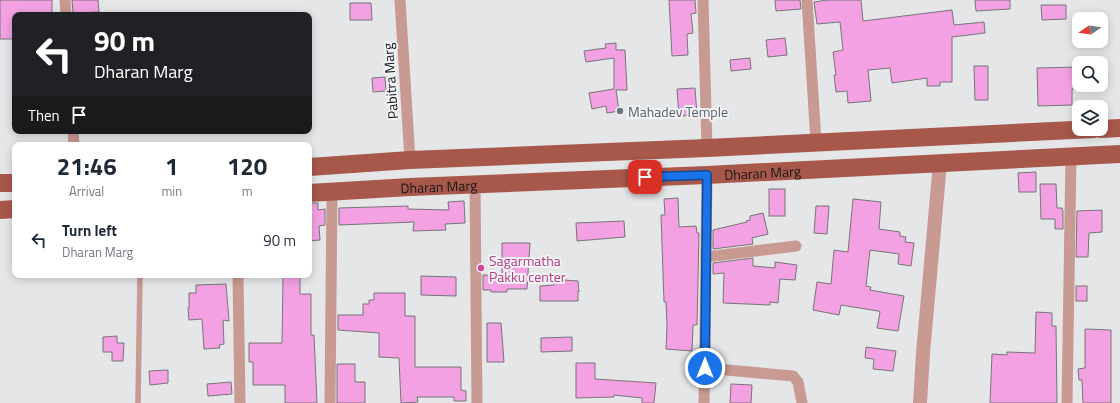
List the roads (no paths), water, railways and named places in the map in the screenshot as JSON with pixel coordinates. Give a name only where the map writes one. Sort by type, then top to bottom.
[{"type":"main road","points":[[1108,129],[1120,128]]},
{"type":"main road","name":"Dharan Marg","points":[[312,167],[410,160],[707,148],[1072,130]]},
{"type":"main road","name":"Dharan Marg","points":[[312,193],[1120,154]]},
{"type":"main road","points":[[0,184],[12,183]]},
{"type":"main road","points":[[0,210],[12,209]]},
{"type":"street","points":[[65,0],[66,12]]},
{"type":"street","name":"Pabitra Marg","points":[[400,0],[410,160]]},
{"type":"street","points":[[703,0],[707,148]]},
{"type":"street","points":[[807,0],[816,142]]},
{"type":"street","points":[[1067,403],[1071,156]]},
{"type":"street","points":[[920,403],[940,163]]},
{"type":"street","points":[[704,403],[707,175]]},
{"type":"street","points":[[475,184],[477,403]]},
{"type":"street","points":[[330,403],[332,192]]},
{"type":"street","points":[[706,257],[796,246]]},
{"type":"street","points":[[238,278],[240,403]]},
{"type":"street","points":[[705,368],[793,376],[798,382],[802,403]]},
{"type":"lane","points":[[138,403],[140,278]]},
{"type":"place","name":"Mahadev Temple","points":[[620,111]]},
{"type":"place","name":"Sagarmatha Pakku center","points":[[481,268]]}]
